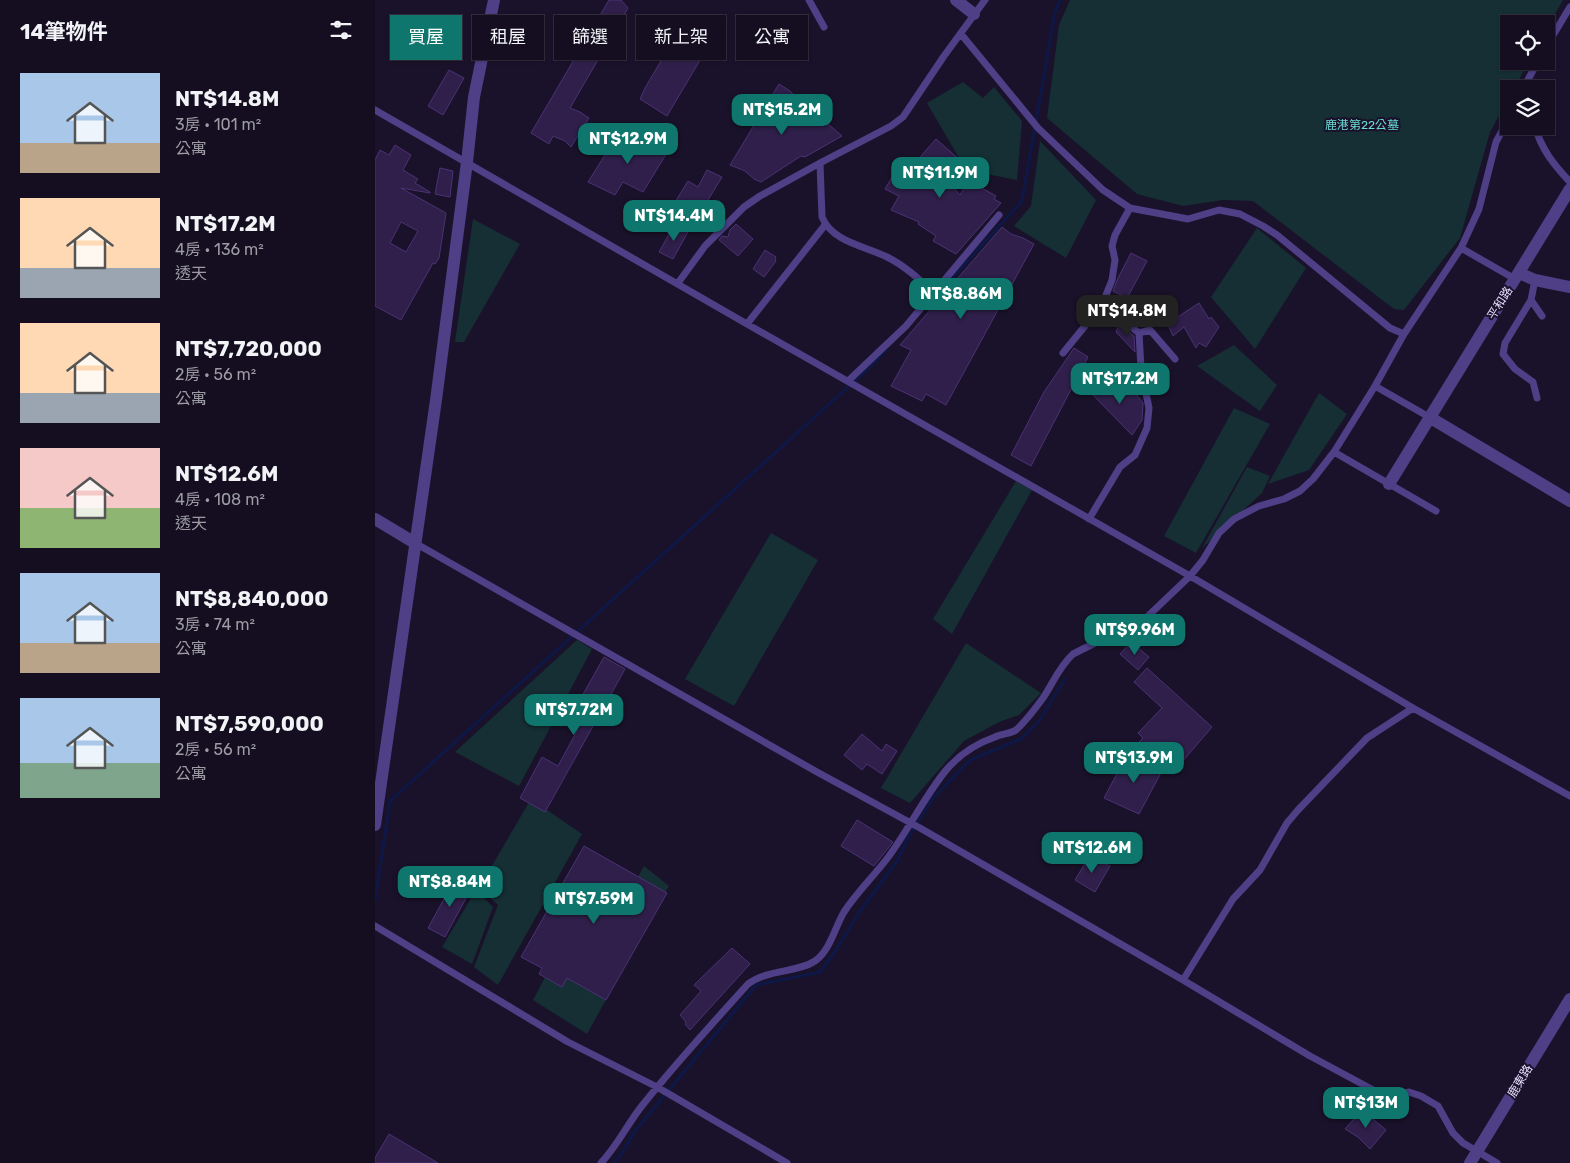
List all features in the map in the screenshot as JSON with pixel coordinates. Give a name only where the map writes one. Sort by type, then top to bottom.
[{"type":"street","points":[[375,825],[437,400],[474,97],[494,0]]},
{"type":"street","points":[[956,0],[974,14]]},
{"type":"street","name":"平和路","points":[[1389,484],[1569,195]]},
{"type":"street","points":[[1517,276],[1570,287]]},
{"type":"street","points":[[1429,417],[1570,501]]},
{"type":"street","points":[[375,519],[415,543]]},
{"type":"street","name":"鹿東路","points":[[1470,1163],[1570,999]]},
{"type":"lane","points":[[809,0],[824,27]]},
{"type":"lane","points":[[678,283],[705,246],[744,207],[760,196],[891,126],[903,117],[985,0]]},
{"type":"lane","points":[[1555,32],[1570,6]]},
{"type":"lane","points":[[961,34],[1038,128],[1103,190],[1130,208],[1187,219],[1219,210],[1240,214],[1277,235],[1391,328],[1404,334]]},
{"type":"lane","points":[[375,110],[1190,576],[1413,708],[1570,796]]},
{"type":"lane","points":[[601,1163],[609,1155],[631,1119],[657,1087],[748,984],[756,978],[805,965],[820,956],[845,912],[890,855],[944,773],[957,759],[971,748],[1014,731],[1043,698],[1063,663],[1073,654],[1147,618],[1190,576],[1203,560],[1219,533],[1234,519],[1259,506],[1284,499],[1300,491],[1313,479],[1334,452],[1375,386],[1404,334],[1461,248],[1479,209],[1500,135]]},
{"type":"lane","points":[[1538,135],[1554,165],[1570,182]]},
{"type":"lane","points":[[820,163],[822,216],[825,224],[833,232],[859,246],[888,257],[920,280],[933,293]]},
{"type":"lane","points":[[1063,352],[1102,305],[1112,280],[1115,260],[1112,246],[1113,241],[1130,208]]},
{"type":"lane","points":[[848,381],[906,326],[999,215]]},
{"type":"lane","points":[[747,324],[825,224]]},
{"type":"lane","points":[[1461,248],[1517,276]]},
{"type":"lane","points":[[1535,280],[1531,300],[1505,343],[1503,354],[1515,369],[1533,382],[1537,398]]},
{"type":"lane","points":[[1531,300],[1541,316]]},
{"type":"lane","points":[[1089,519],[1120,467],[1135,455],[1147,428],[1149,408],[1141,368],[1139,333],[1102,305]]},
{"type":"lane","points":[[1139,333],[1150,330],[1175,359]]},
{"type":"lane","points":[[1375,386],[1429,417]]},
{"type":"lane","points":[[1334,452],[1436,511]]},
{"type":"lane","points":[[415,543],[817,772],[910,822],[1310,1056],[1377,1092],[1391,1096],[1409,1092],[1421,1096],[1438,1106],[1453,1133],[1463,1143],[1497,1163]]},
{"type":"lane","points":[[1183,980],[1233,900],[1259,870],[1287,823],[1367,738],[1413,708]]},
{"type":"lane","points":[[375,926],[569,1042],[657,1087],[787,1163]]},
{"type":"green space","name":"鹿港第22公墓","points":[[1070,0],[1563,0],[1554,15],[1500,15],[1500,70],[1524,70],[1519,80],[1500,80],[1500,114],[1490,132],[1460,238],[1404,310],[1394,309],[1253,201],[1223,200],[1183,206],[1137,194],[1047,118],[1059,25]]},
{"type":"green space","points":[[963,82],[983,98],[994,87],[1022,121],[1017,180],[966,170],[927,103]]},
{"type":"green space","points":[[1040,141],[1096,200],[1066,258],[1014,226],[1031,206]]},
{"type":"green space","points":[[473,219],[520,244],[464,342],[455,342]]},
{"type":"green space","points":[[1257,228],[1306,268],[1255,349],[1211,297]]},
{"type":"green space","points":[[1234,345],[1277,385],[1260,411],[1197,366]]},
{"type":"green space","points":[[1319,393],[1347,414],[1309,470],[1268,484]]},
{"type":"green space","points":[[1234,408],[1270,424],[1196,553],[1164,536]]},
{"type":"green space","points":[[1247,467],[1270,476],[1262,493],[1202,548]]},
{"type":"green space","points":[[1016,481],[1032,490],[952,634],[933,619]]},
{"type":"green space","points":[[771,533],[818,560],[734,706],[685,679]]},
{"type":"green space","points":[[577,640],[592,649],[519,786],[455,752]]},
{"type":"green space","points":[[966,643],[1041,693],[1019,715],[999,722],[964,741],[910,803],[881,788]]},
{"type":"green space","points":[[531,799],[582,834],[498,985],[474,967],[498,905],[479,888]]},
{"type":"green space","points":[[644,866],[669,886],[587,1034],[533,1000],[555,958],[582,974]]},
{"type":"green space","points":[[476,890],[493,907],[472,964],[442,947]]},
{"type":"building","points":[[609,0],[621,0],[628,8],[624,15],[600,15]]},
{"type":"building","points":[[574,60],[598,60],[570,108],[589,118],[571,147],[565,141],[553,136],[549,144],[531,133]]},
{"type":"building","points":[[662,60],[700,60],[667,116],[640,99]]},
{"type":"building","points":[[449,70],[464,78],[443,115],[428,106]]},
{"type":"building","points":[[779,84],[790,91],[799,101],[808,105],[842,136],[805,157],[801,156],[761,182],[745,171],[730,165]]},
{"type":"building","points":[[620,131],[652,149],[655,144],[668,151],[643,192],[623,182],[615,195],[588,182]]},
{"type":"building","points":[[936,139],[961,161],[942,181],[951,185],[960,195],[967,183],[978,189],[980,187],[996,196],[994,199],[1001,203],[956,254],[933,241],[936,236],[918,224],[919,222],[891,210],[899,196],[885,189],[901,162],[914,164]]},
{"type":"building","points":[[395,145],[411,155],[403,170],[418,179],[415,183],[430,193],[401,188],[446,213],[439,258],[435,264],[433,263],[401,320],[375,306],[375,160],[380,150],[389,155]],"holes":[[[401,222],[418,231],[406,252],[390,243]]]},
{"type":"building","points":[[440,168],[453,171],[450,197],[435,194]]},
{"type":"building","points":[[707,170],[722,177],[697,218],[672,207],[688,181],[698,187]]},
{"type":"building","points":[[736,224],[753,239],[738,256],[719,240],[722,236],[728,237],[730,230]]},
{"type":"building","points":[[673,227],[689,230],[673,259],[659,252]]},
{"type":"building","points":[[1002,227],[1011,234],[1034,244],[946,405],[926,394],[922,401],[891,386],[911,350],[900,345]]},
{"type":"building","points":[[765,250],[776,257],[776,261],[764,277],[753,269]]},
{"type":"building","points":[[1131,253],[1147,261],[1127,298],[1113,291]]},
{"type":"building","points":[[1199,303],[1209,319],[1211,317],[1219,327],[1206,347],[1199,343],[1196,348],[1184,327],[1173,336],[1166,320],[1173,314],[1176,318]]},
{"type":"building","points":[[1119,325],[1134,336],[1135,352],[1116,332]]},
{"type":"building","points":[[1074,348],[1088,357],[1031,466],[1011,455],[1044,392]]},
{"type":"building","points":[[1099,379],[1120,397],[1131,388],[1143,403],[1142,420],[1132,435],[1089,391]]},
{"type":"building","points":[[1131,642],[1149,657],[1138,670],[1120,654]]},
{"type":"building","points":[[604,657],[625,669],[545,812],[520,798],[542,757],[558,766],[578,729],[567,723]]},
{"type":"building","points":[[1147,668],[1212,727],[1176,769],[1168,761],[1165,766],[1139,742],[1143,738],[1138,733],[1162,708],[1134,682]]},
{"type":"building","points":[[862,734],[882,751],[886,744],[897,751],[882,774],[867,764],[862,770],[844,755]]},
{"type":"building","points":[[1128,753],[1163,769],[1139,814],[1104,798]]},
{"type":"building","points":[[857,820],[893,842],[874,866],[841,846]]},
{"type":"building","points":[[584,846],[667,893],[606,1000],[567,978],[562,987],[539,974],[542,968],[521,957]]},
{"type":"building","points":[[1089,857],[1110,866],[1095,892],[1075,880]]},
{"type":"building","points":[[455,879],[472,887],[445,937],[428,928]]},
{"type":"building","points":[[732,948],[750,964],[690,1030],[680,1015],[701,991],[694,985]]},
{"type":"building","points":[[1362,1110],[1386,1130],[1370,1149],[1358,1137],[1345,1129]]},
{"type":"building","points":[[389,1134],[438,1163],[375,1163],[375,1158]]},
{"type":"waterway","points":[[941,290],[1022,201],[1055,12],[1060,0]]},
{"type":"waterway","points":[[375,901],[390,801],[870,367],[886,350]]},
{"type":"waterway","points":[[614,1163],[635,1131],[756,985],[820,972],[860,911],[897,861],[908,838],[933,798],[970,760],[1021,739],[1039,721],[1065,679]]}]
